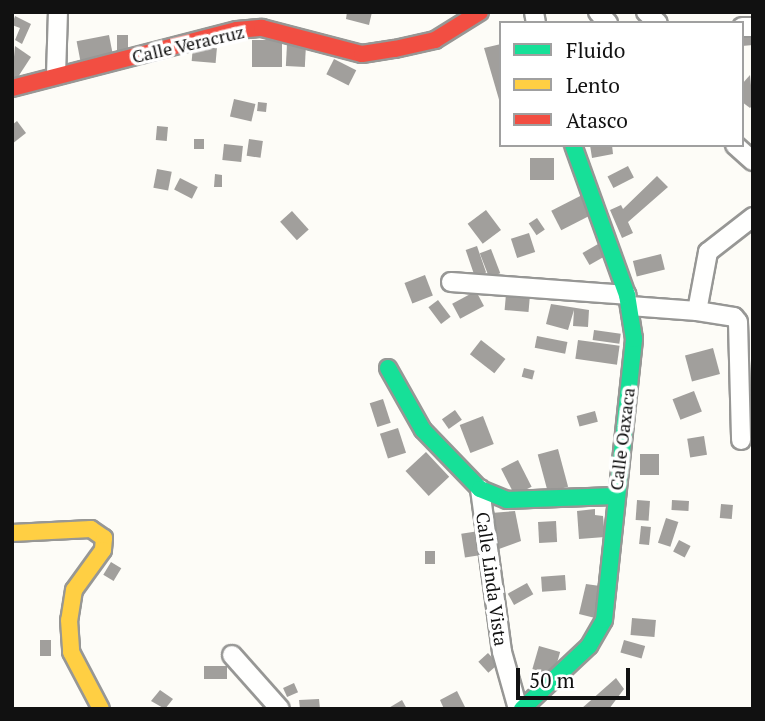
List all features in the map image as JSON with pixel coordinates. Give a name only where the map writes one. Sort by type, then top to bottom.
[{"type":"street","points":[[56,75],[58,12]]},
{"type":"street","name":"Calle Veracruz","points":[[12,89],[56,75],[236,30],[262,28],[362,54],[395,50],[435,40],[480,12]]},
{"type":"street","name":"Calle Oaxaca","points":[[520,709],[589,646],[604,620],[610,590],[614,496],[634,339],[629,301],[574,147]]},
{"type":"street","points":[[737,147],[753,161]]},
{"type":"street","points":[[697,311],[708,252],[753,217]]},
{"type":"street","points":[[452,282],[629,301],[734,317],[738,322],[741,440]]},
{"type":"street","points":[[388,368],[410,400],[423,430],[480,489],[507,500],[614,496]]},
{"type":"street","name":"Calle Linda Vista","points":[[480,489],[502,652],[520,709]]},
{"type":"street","points":[[12,533],[91,529],[104,538],[103,550],[74,590],[69,620],[71,652],[101,709]]},
{"type":"street","points":[[232,655],[281,709]]},
{"type":"building","points":[[347,12],[372,12],[369,25],[346,19]]},
{"type":"building","points":[[15,16],[31,24],[22,44],[15,40],[20,28],[12,25]]},
{"type":"building","points":[[753,32],[753,45],[744,46],[744,33]]},
{"type":"building","points":[[109,35],[113,56],[81,62],[77,41]]},
{"type":"building","points":[[117,35],[128,35],[128,53],[117,53]]},
{"type":"building","points":[[252,40],[282,40],[282,67],[252,67]]},
{"type":"building","points":[[287,44],[306,45],[305,67],[286,66]]},
{"type":"building","points":[[499,44],[499,100],[484,48]]},
{"type":"building","points":[[15,46],[31,57],[16,80],[12,78]]},
{"type":"building","points":[[193,46],[217,48],[216,63],[192,61]]},
{"type":"building","points":[[334,59],[356,70],[349,85],[326,74]]},
{"type":"building","points":[[750,75],[753,105],[750,108],[744,104],[744,82]]},
{"type":"building","points":[[234,99],[255,104],[251,121],[230,117]]},
{"type":"building","points":[[258,102],[267,103],[266,112],[257,111]]},
{"type":"building","points":[[17,121],[26,133],[12,144],[12,125]]},
{"type":"building","points":[[157,126],[168,127],[167,141],[156,140]]},
{"type":"building","points":[[194,139],[204,139],[204,149],[194,149]]},
{"type":"building","points":[[249,139],[263,141],[260,158],[247,156]]},
{"type":"building","points":[[224,144],[243,146],[241,162],[222,160]]},
{"type":"building","points":[[590,147],[612,147],[613,154],[592,158]]},
{"type":"building","points":[[530,158],[554,158],[554,180],[530,180]]},
{"type":"building","points":[[628,166],[634,178],[613,188],[608,176]]},
{"type":"building","points":[[157,169],[172,172],[168,191],[153,188]]},
{"type":"building","points":[[215,174],[222,175],[222,187],[214,187]]},
{"type":"building","points":[[657,176],[668,187],[628,222],[633,233],[622,238],[610,210],[621,205],[623,209]]},
{"type":"building","points":[[180,178],[198,187],[192,199],[174,190]]},
{"type":"building","points":[[586,193],[596,213],[561,230],[551,211]]},
{"type":"building","points":[[486,210],[501,230],[483,244],[468,224]]},
{"type":"building","points":[[292,211],[309,230],[297,240],[280,222]]},
{"type":"building","points":[[537,218],[545,230],[537,235],[529,224]]},
{"type":"building","points":[[529,233],[535,252],[517,258],[511,239]]},
{"type":"building","points":[[605,240],[612,252],[589,265],[582,253]]},
{"type":"building","points":[[477,246],[486,272],[475,276],[466,250]]},
{"type":"building","points":[[491,249],[500,273],[489,278],[480,253]]},
{"type":"building","points":[[661,254],[665,270],[637,277],[633,261]]},
{"type":"building","points":[[425,275],[433,296],[412,303],[404,283]]},
{"type":"building","points":[[476,291],[484,306],[460,319],[452,304]]},
{"type":"building","points":[[506,294],[530,296],[529,312],[505,310]]},
{"type":"building","points":[[438,300],[451,317],[441,324],[428,307]]},
{"type":"building","points":[[551,304],[589,310],[588,327],[573,326],[574,310],[568,330],[546,324]]},
{"type":"building","points":[[594,330],[621,334],[619,344],[593,340]]},
{"type":"building","points":[[537,336],[567,342],[565,354],[535,348]]},
{"type":"building","points":[[481,340],[505,359],[494,373],[470,354]]},
{"type":"building","points":[[578,340],[620,346],[617,365],[575,359]]},
{"type":"building","points":[[713,348],[720,374],[692,382],[685,356]]},
{"type":"building","points":[[524,368],[535,371],[532,380],[522,377]]},
{"type":"building","points":[[694,391],[702,412],[680,420],[673,399]]},
{"type":"building","points":[[383,399],[391,423],[377,427],[370,403]]},
{"type":"building","points":[[455,410],[462,420],[449,429],[442,419]]},
{"type":"building","points":[[595,411],[598,422],[579,427],[577,416]]},
{"type":"building","points":[[483,416],[494,444],[470,453],[460,425]]},
{"type":"building","points":[[398,428],[406,453],[388,459],[380,434]]},
{"type":"building","points":[[704,436],[707,455],[690,457],[687,439]]},
{"type":"building","points":[[558,449],[568,487],[548,492],[538,454]]},
{"type":"building","points":[[426,452],[449,477],[429,496],[406,471]]},
{"type":"building","points":[[640,454],[659,454],[659,475],[640,475]]},
{"type":"building","points":[[518,460],[532,487],[515,495],[501,469]]},
{"type":"building","points":[[637,500],[650,501],[649,521],[636,520]]},
{"type":"building","points":[[672,500],[689,501],[688,511],[671,510]]},
{"type":"building","points":[[721,504],[733,505],[732,519],[720,518]]},
{"type":"building","points":[[595,509],[595,515],[603,516],[605,537],[579,539],[577,511]]},
{"type":"building","points":[[515,511],[521,541],[499,549],[491,513]]},
{"type":"building","points":[[666,518],[678,522],[670,547],[658,543]]},
{"type":"building","points":[[556,521],[557,542],[539,543],[538,522]]},
{"type":"building","points":[[641,526],[651,527],[649,545],[639,544]]},
{"type":"building","points":[[479,531],[483,555],[465,558],[461,534]]},
{"type":"building","points":[[679,540],[691,546],[685,557],[673,552]]},
{"type":"building","points":[[425,551],[435,551],[435,564],[425,564]]},
{"type":"building","points":[[111,562],[121,568],[114,581],[103,575]]},
{"type":"building","points":[[565,575],[566,590],[542,592],[541,577]]},
{"type":"building","points":[[527,583],[533,594],[514,605],[508,594]]},
{"type":"building","points":[[586,584],[600,586],[595,618],[579,614]]},
{"type":"building","points":[[632,618],[656,620],[654,637],[631,635]]},
{"type":"building","points":[[40,640],[51,640],[51,656],[40,656]]},
{"type":"building","points":[[624,640],[645,646],[642,659],[620,652]]},
{"type":"building","points":[[539,646],[560,652],[554,675],[532,669]]},
{"type":"building","points":[[488,653],[498,664],[488,673],[478,662]]},
{"type":"building","points":[[204,666],[227,666],[227,679],[204,679]]},
{"type":"building","points":[[616,678],[624,689],[609,709],[581,709]]},
{"type":"building","points":[[294,683],[298,692],[287,697],[283,688]]},
{"type":"building","points":[[160,690],[173,699],[165,709],[151,701]]},
{"type":"building","points":[[457,691],[466,709],[444,709],[440,700]]},
{"type":"building","points":[[319,699],[320,709],[300,709],[299,700]]},
{"type":"building","points":[[402,700],[407,709],[387,709]]},
{"type":"traffic: fast","points":[[522,709],[589,646],[604,620],[634,339],[627,295],[574,147]]},
{"type":"traffic: fast","points":[[388,368],[423,430],[480,489],[507,500],[614,496]]},
{"type":"traffic: slow","points":[[12,533],[91,529],[104,538],[103,550],[74,590],[69,620],[71,652],[101,709]]},
{"type":"traffic: jam","points":[[12,88],[237,30],[262,28],[362,54],[395,49],[435,40],[480,12]]}]
